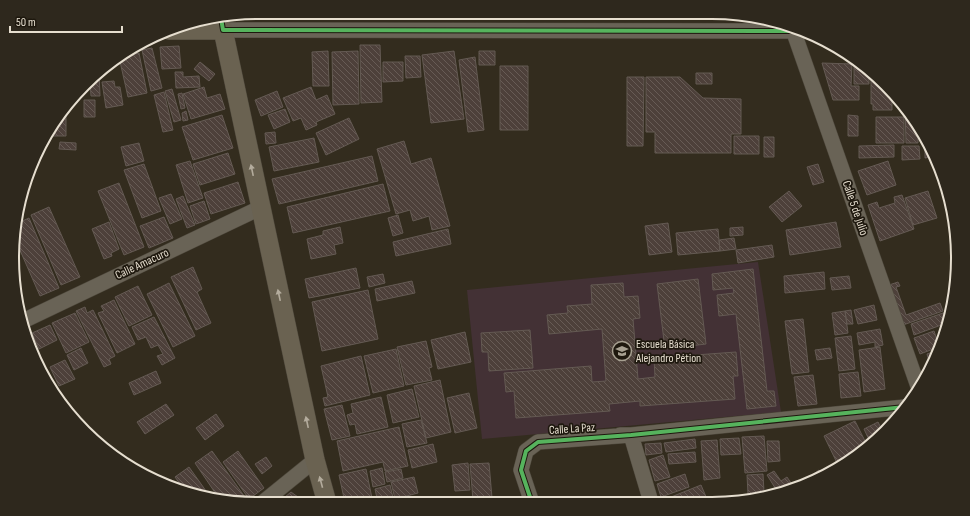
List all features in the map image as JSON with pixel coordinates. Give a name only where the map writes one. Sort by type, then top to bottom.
[{"type":"main road","points":[[197,27],[222,24],[260,208],[315,460],[325,497]]},
{"type":"street","points":[[222,24],[783,30]]},
{"type":"street","name":"Calle 5 de Julio","points":[[797,35],[917,382]]},
{"type":"street","name":"Calle Amacuro","points":[[27,318],[260,208]]},
{"type":"street","name":"Calle La Paz","points":[[529,497],[521,470],[526,451],[538,442],[631,435],[898,408]]},
{"type":"street","points":[[631,435],[650,497]]},
{"type":"street","points":[[269,497],[315,460]]},
{"type":"shaded area","name":"Escuela Básica Alejandro Pétion","points":[[758,262],[781,412],[482,439],[467,290]]},
{"type":"building","points":[[360,45],[380,45],[382,102],[361,103]]},
{"type":"building","points":[[179,46],[181,68],[162,69],[160,47]]},
{"type":"building","points":[[152,48],[162,88],[151,91],[142,50]]},
{"type":"building","points":[[328,51],[329,86],[313,86],[312,52]]},
{"type":"building","points":[[358,51],[359,104],[333,105],[332,52]]},
{"type":"building","points":[[454,51],[464,119],[431,123],[422,55]]},
{"type":"building","points":[[479,51],[495,51],[495,65],[479,65]]},
{"type":"building","points":[[139,53],[147,93],[128,97],[120,63],[133,54]]},
{"type":"building","points":[[405,56],[420,56],[421,77],[406,78]]},
{"type":"building","points":[[475,57],[484,130],[468,132],[459,60]]},
{"type":"building","points":[[200,62],[215,74],[209,81],[194,69]]},
{"type":"building","points":[[383,62],[403,62],[403,81],[383,82]]},
{"type":"building","points":[[822,63],[852,64],[851,86],[859,86],[859,100],[833,100]]},
{"type":"building","points":[[500,66],[528,66],[528,130],[500,130]]},
{"type":"building","points":[[854,66],[869,77],[869,84],[854,84]]},
{"type":"building","points":[[175,72],[183,72],[183,77],[199,76],[200,87],[176,88]]},
{"type":"building","points":[[696,73],[712,73],[712,84],[696,84]]},
{"type":"building","points":[[627,77],[644,77],[643,146],[627,146]]},
{"type":"building","points":[[646,77],[680,77],[703,98],[741,99],[741,134],[731,134],[731,153],[655,153],[655,132],[646,132]]},
{"type":"building","points":[[99,79],[100,96],[91,96],[90,88]]},
{"type":"building","points":[[871,79],[894,102],[892,102],[892,110],[873,110],[873,104],[871,104]]},
{"type":"building","points":[[114,81],[115,87],[120,87],[123,105],[106,108],[102,82]]},
{"type":"building","points":[[204,87],[207,98],[220,94],[225,109],[191,119],[183,94]]},
{"type":"building","points":[[311,87],[316,100],[327,95],[335,114],[316,122],[317,125],[306,130],[301,118],[293,121],[283,98]]},
{"type":"building","points":[[172,89],[181,120],[174,122],[165,91]]},
{"type":"building","points":[[277,91],[283,107],[261,116],[255,100]]},
{"type":"building","points":[[164,92],[173,130],[163,132],[154,95]]},
{"type":"building","points":[[182,93],[185,108],[181,109],[178,94]]},
{"type":"building","points":[[84,100],[95,100],[95,117],[84,117]]},
{"type":"building","points":[[285,109],[290,122],[274,129],[268,115]]},
{"type":"building","points":[[186,111],[188,120],[183,121],[182,113]]},
{"type":"building","points":[[222,115],[233,148],[193,160],[182,127]]},
{"type":"building","points":[[848,115],[858,116],[858,136],[848,136]]},
{"type":"building","points":[[66,116],[66,136],[52,136]]},
{"type":"building","points":[[876,117],[904,117],[904,143],[876,143]]},
{"type":"building","points":[[905,117],[918,137],[918,143],[906,143]]},
{"type":"building","points":[[349,118],[359,139],[326,155],[316,133]]},
{"type":"building","points":[[275,132],[276,143],[266,144],[265,133]]},
{"type":"building","points":[[734,136],[759,136],[759,154],[734,154]]},
{"type":"building","points":[[764,137],[774,137],[774,157],[764,157]]},
{"type":"building","points":[[314,138],[319,162],[274,171],[269,147]]},
{"type":"building","points":[[404,141],[411,164],[431,158],[450,226],[432,230],[429,216],[413,221],[410,210],[396,214],[377,149]]},
{"type":"building","points":[[60,142],[76,143],[76,150],[59,149]]},
{"type":"building","points":[[139,143],[144,161],[126,166],[121,147]]},
{"type":"building","points":[[894,145],[894,157],[859,158],[859,146]]},
{"type":"building","points":[[902,146],[919,146],[920,159],[902,160]]},
{"type":"building","points":[[925,150],[929,157],[925,158]]},
{"type":"building","points":[[228,153],[235,174],[200,185],[193,164]]},
{"type":"building","points":[[372,156],[378,181],[279,204],[272,179]]},
{"type":"building","points":[[190,161],[203,198],[188,203],[176,165]]},
{"type":"building","points":[[888,161],[896,185],[867,195],[858,171]]},
{"type":"building","points":[[144,164],[161,211],[142,218],[124,170]]},
{"type":"building","points":[[818,164],[824,182],[813,185],[807,167]]},
{"type":"building","points":[[238,182],[245,203],[211,214],[204,193]]},
{"type":"building","points":[[119,183],[144,247],[124,255],[98,191]]},
{"type":"building","points":[[383,184],[390,211],[293,233],[287,207]]},
{"type":"building","points":[[789,191],[802,206],[782,222],[769,207]]},
{"type":"building","points":[[928,191],[937,218],[913,225],[905,198]]},
{"type":"building","points":[[171,194],[182,219],[170,224],[159,198]]},
{"type":"building","points":[[902,195],[914,229],[880,241],[868,205],[877,202],[879,208],[895,203],[894,197]]},
{"type":"building","points":[[183,196],[195,225],[187,228],[176,199]]},
{"type":"building","points":[[204,201],[210,219],[196,224],[190,206]]},
{"type":"building","points":[[49,207],[80,277],[61,285],[31,215]]},
{"type":"building","points":[[398,215],[403,233],[393,236],[388,218]]},
{"type":"building","points":[[164,217],[173,238],[149,248],[140,226]]},
{"type":"building","points":[[29,218],[59,288],[40,296],[20,249],[22,221]]},
{"type":"building","points":[[109,222],[119,249],[111,253],[112,256],[104,259],[92,229]]},
{"type":"building","points":[[836,222],[841,247],[790,255],[786,230]]},
{"type":"building","points":[[668,223],[672,252],[649,255],[645,226]]},
{"type":"building","points":[[340,227],[343,243],[334,245],[336,254],[311,259],[307,239],[323,235],[323,231]]},
{"type":"building","points":[[743,227],[743,235],[730,236],[730,228]]},
{"type":"building","points":[[448,229],[451,244],[396,256],[393,242]]},
{"type":"building","points":[[718,229],[720,251],[678,255],[676,233]]},
{"type":"building","points":[[734,238],[736,249],[720,251],[719,240]]},
{"type":"building","points":[[772,245],[774,257],[738,263],[736,250]]},
{"type":"building","points":[[193,267],[202,289],[197,292],[211,323],[196,330],[171,277]]},
{"type":"building","points":[[356,268],[360,288],[309,298],[305,279]]},
{"type":"building","points":[[753,269],[767,391],[774,391],[776,406],[747,409],[736,314],[719,316],[717,295],[734,293],[733,288],[713,290],[712,274]]},
{"type":"building","points":[[824,272],[825,289],[785,293],[784,276]]},
{"type":"building","points":[[383,274],[385,283],[369,287],[367,277]]},
{"type":"building","points":[[849,276],[851,288],[832,290],[830,278]]},
{"type":"building","points":[[698,279],[706,344],[665,349],[657,284]]},
{"type":"building","points":[[412,281],[415,293],[377,301],[375,289]]},
{"type":"building","points":[[898,282],[900,286],[896,287],[906,315],[940,303],[943,311],[903,325],[889,285]]},
{"type":"building","points":[[169,283],[195,336],[173,347],[147,294]]},
{"type":"building","points":[[623,283],[624,297],[638,296],[640,318],[633,319],[638,379],[655,377],[654,358],[736,352],[738,376],[733,376],[735,399],[640,406],[640,401],[609,404],[610,411],[516,418],[514,391],[506,392],[504,373],[591,366],[592,382],[606,381],[602,329],[549,334],[547,315],[568,313],[567,306],[592,304],[591,285]]},
{"type":"building","points":[[138,286],[152,315],[129,326],[115,297]]},
{"type":"building","points":[[368,290],[378,339],[322,351],[312,302]]},
{"type":"building","points":[[114,300],[135,344],[117,353],[98,313],[104,311],[101,306]]},
{"type":"building","points":[[874,305],[877,320],[858,324],[854,310]]},
{"type":"building","points":[[85,307],[87,313],[93,310],[115,356],[109,359],[111,364],[104,367],[76,311]]},
{"type":"building","points":[[851,310],[853,324],[847,324],[845,311]]},
{"type":"building","points":[[845,311],[848,333],[835,335],[832,313]]},
{"type":"building","points":[[75,313],[89,342],[66,353],[52,323]]},
{"type":"building","points":[[944,313],[941,325],[914,335],[911,324]]},
{"type":"building","points":[[154,317],[175,358],[162,365],[157,356],[163,354],[158,345],[151,348],[146,337],[138,340],[132,327]]},
{"type":"building","points":[[803,319],[809,372],[792,374],[785,321]]},
{"type":"building","points":[[50,325],[57,340],[39,349],[32,333]]},
{"type":"building","points":[[880,329],[883,345],[875,347],[875,342],[859,345],[857,333]]},
{"type":"building","points":[[530,330],[533,368],[489,371],[488,352],[482,352],[481,333]]},
{"type":"building","points":[[934,331],[937,339],[933,349],[920,354],[914,338]]},
{"type":"building","points":[[465,332],[471,362],[438,369],[431,340]]},
{"type":"building","points":[[851,336],[855,369],[839,371],[835,338]]},
{"type":"building","points":[[426,341],[432,367],[429,368],[432,380],[406,385],[397,347]]},
{"type":"building","points":[[880,347],[885,389],[864,392],[859,350]]},
{"type":"building","points":[[81,348],[88,363],[74,370],[67,355]]},
{"type":"building","points":[[830,348],[832,358],[817,360],[815,350]]},
{"type":"building","points":[[396,349],[404,386],[373,393],[364,356]]},
{"type":"building","points":[[931,352],[928,359],[927,354]]},
{"type":"building","points":[[361,356],[370,395],[325,406],[323,398],[328,397],[321,366]]},
{"type":"building","points":[[65,360],[75,379],[59,386],[50,367]]},
{"type":"building","points":[[156,371],[161,383],[134,395],[129,383]]},
{"type":"building","points":[[858,372],[861,396],[841,398],[839,374]]},
{"type":"building","points":[[813,375],[817,404],[798,406],[794,377]]},
{"type":"building","points":[[440,380],[451,432],[426,438],[414,386]]},
{"type":"building","points":[[412,389],[419,417],[393,423],[387,395]]},
{"type":"building","points":[[469,393],[477,428],[455,433],[447,398]]},
{"type":"building","points":[[381,397],[388,427],[357,434],[355,424],[350,425],[347,415],[353,413],[351,404]]},
{"type":"building","points":[[166,404],[174,415],[145,434],[137,422]]},
{"type":"building","points":[[342,405],[350,436],[332,440],[324,409]]},
{"type":"building","points":[[216,414],[224,426],[205,440],[196,428]]},
{"type":"building","points":[[421,420],[427,443],[407,447],[402,424]]},
{"type":"building","points":[[855,421],[865,442],[837,462],[824,436]]},
{"type":"building","points":[[878,422],[881,427],[869,439],[864,429]]},
{"type":"building","points":[[399,427],[408,466],[385,471],[383,462],[343,471],[337,441]]},
{"type":"building","points":[[764,436],[767,471],[745,473],[742,437]]},
{"type":"building","points":[[739,438],[741,454],[721,455],[720,439]]},
{"type":"building","points":[[695,439],[696,448],[666,452],[664,443]]},
{"type":"building","points":[[717,440],[720,478],[704,480],[701,441]]},
{"type":"building","points":[[767,441],[779,441],[780,461],[768,462]]},
{"type":"building","points":[[661,443],[662,453],[646,455],[645,444]]},
{"type":"building","points":[[433,444],[437,462],[412,468],[408,450]]},
{"type":"building","points":[[212,451],[244,496],[215,493],[195,463]]},
{"type":"building","points":[[238,451],[264,488],[252,497],[247,496],[223,462]]},
{"type":"building","points":[[695,452],[696,462],[669,464],[668,454]]},
{"type":"building","points":[[663,455],[670,477],[655,481],[649,460]]},
{"type":"building","points":[[266,457],[272,466],[262,474],[255,464]]},
{"type":"building","points":[[468,463],[470,490],[455,491],[452,465]]},
{"type":"building","points":[[489,463],[492,497],[473,497],[470,464]]},
{"type":"building","points":[[189,467],[206,491],[180,484],[175,477]]},
{"type":"building","points":[[382,468],[385,484],[373,487],[370,471]]},
{"type":"building","points":[[366,469],[372,497],[344,497],[339,475]]},
{"type":"building","points":[[401,469],[403,478],[387,482],[385,472]]},
{"type":"building","points":[[774,471],[781,481],[787,477],[791,483],[775,489],[767,475]]},
{"type":"building","points":[[685,474],[689,487],[661,497],[657,484]]},
{"type":"building","points":[[763,474],[764,491],[748,494],[747,475]]},
{"type":"building","points":[[414,477],[418,493],[403,497],[395,497],[391,482]]},
{"type":"building","points":[[390,485],[393,497],[377,497],[375,489]]},
{"type":"building","points":[[701,485],[706,497],[671,497]]},
{"type":"building","points":[[291,492],[298,497],[285,497]]},
{"type":"cycle path","points":[[222,22],[223,30],[786,31]]},
{"type":"cycle path","points":[[530,497],[521,470],[526,451],[538,442],[631,435],[898,408]]},
{"type":"place","name":"Escuela Básica Alejandro Pétion","points":[[622,351]]}]
